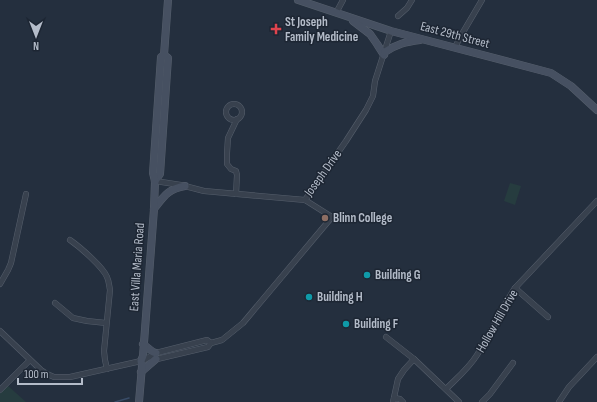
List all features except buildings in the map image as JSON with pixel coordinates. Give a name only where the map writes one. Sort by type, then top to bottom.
[{"type":"main road","name":"East Villa Maria Road","points":[[139,402],[155,181],[160,174],[168,58],[164,55],[168,0]]},
{"type":"main road","name":"East 29th Street","points":[[298,0],[392,31],[551,73],[571,86],[597,110]]},
{"type":"main road","points":[[350,18],[370,34],[384,54],[395,45],[424,39]]},
{"type":"main road","points":[[154,209],[170,190],[176,187],[185,186]]},
{"type":"main road","points":[[142,363],[156,356],[144,344]]},
{"type":"street","points":[[336,13],[343,0]]},
{"type":"street","points":[[398,16],[407,8],[412,0]]},
{"type":"street","points":[[455,48],[458,39],[482,0]]},
{"type":"street","name":"Joseph Drive","points":[[155,181],[204,191],[305,200],[366,110],[373,96],[376,80],[392,31]]},
{"type":"street","points":[[236,194],[237,175],[236,171],[231,169],[227,164],[227,153],[228,138],[237,119]]},
{"type":"street","points":[[0,284],[11,263],[26,194]]},
{"type":"street","points":[[0,331],[41,370],[54,377],[70,377],[142,363],[156,356],[208,347],[211,343],[222,340],[243,323],[332,217],[305,200]]},
{"type":"street","name":"Hollow Hill Drive","points":[[446,388],[477,356],[515,288],[597,201]]},
{"type":"street","points":[[70,240],[102,269],[109,282],[110,290],[104,351],[107,369]]},
{"type":"street","points":[[515,288],[548,317]]},
{"type":"street","points":[[55,303],[73,318],[106,323]]},
{"type":"street","points":[[386,336],[414,359],[459,402]]},
{"type":"street","points":[[559,402],[569,387],[597,357]]},
{"type":"street","points":[[403,402],[400,399],[393,400],[398,379],[414,359]]},
{"type":"street","points":[[0,390],[30,360]]},
{"type":"street","points":[[482,402],[490,394],[513,362]]},
{"type":"green space","points":[[510,183],[521,186],[515,205],[504,201]]},
{"type":"green space","points":[[6,384],[26,402],[0,402],[0,390]]},
{"type":"waterway","points":[[115,402],[129,398]]},
{"type":"place","name":"St Joseph Family Medicine","points":[[276,29]]},
{"type":"place","name":"Blinn College","points":[[325,218]]},
{"type":"place","name":"Building G","points":[[367,275]]},
{"type":"place","name":"Building H","points":[[309,297]]},
{"type":"place","name":"Building F","points":[[346,324]]}]
